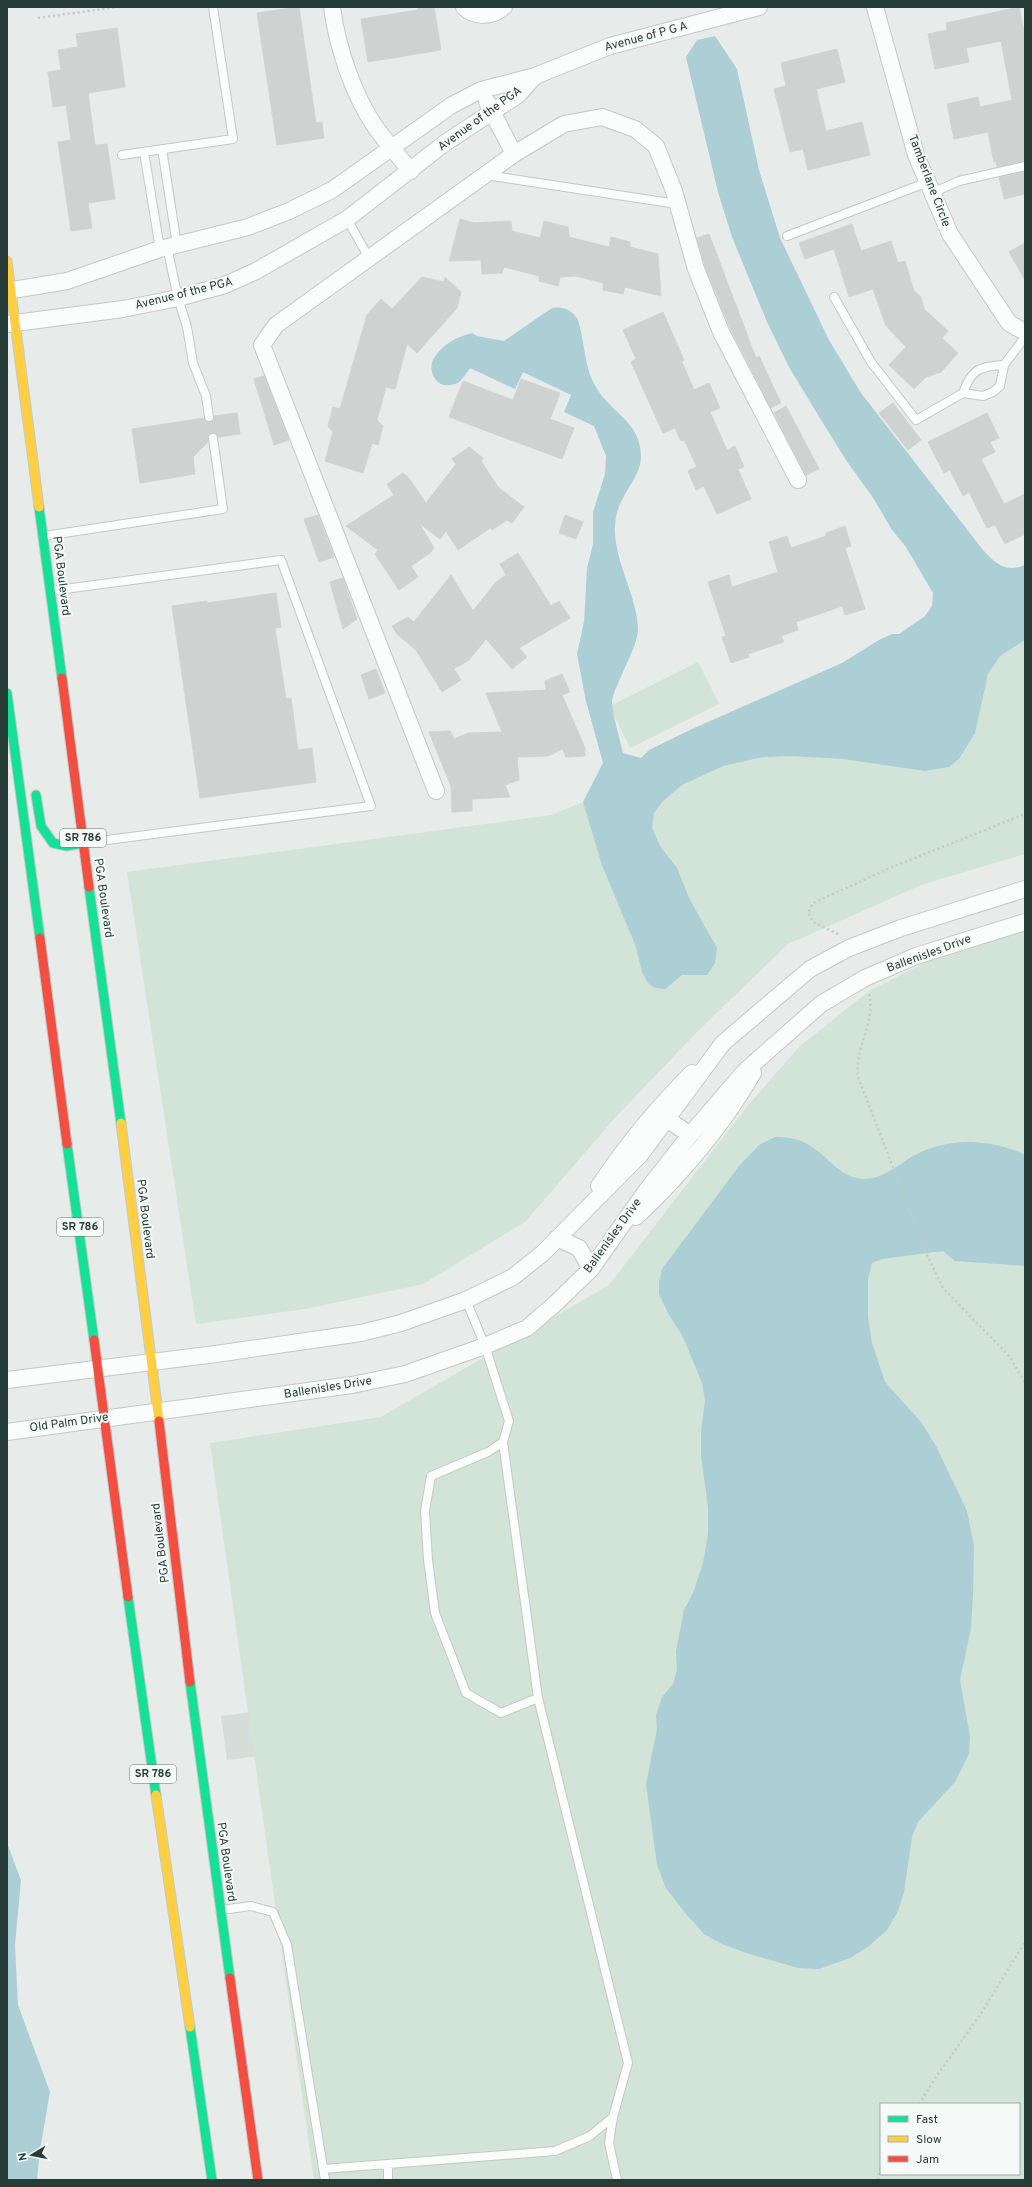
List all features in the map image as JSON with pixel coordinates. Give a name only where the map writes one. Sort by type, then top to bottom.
[{"type":"main road","name":"PGA Boulevard","points":[[7,261],[11,323],[43,536],[84,843],[152,1362],[187,1660],[220,1911],[258,2180]]},
{"type":"main road","points":[[8,690],[23,738]]},
{"type":"main road","name":"SR 786","points":[[8,690],[137,1663],[212,2180]]},
{"type":"main road","points":[[35,789],[41,826],[53,843],[66,846],[84,843]]},
{"type":"street","points":[[332,7],[340,49],[352,79],[376,127],[411,171]]},
{"type":"street","points":[[464,7],[476,14],[487,15],[499,11],[504,7]]},
{"type":"street","name":"Avenue of P G A","points":[[535,76],[610,46],[758,7]]},
{"type":"street","name":"Tamberlane Circle","points":[[875,7],[916,154],[950,234],[1009,323],[1025,332]]},
{"type":"street","name":"Avenue of the PGA","points":[[9,291],[67,281],[168,247],[248,227],[289,211],[332,190],[452,105],[481,90],[535,76]]},
{"type":"street","name":"Avenue of the PGA","points":[[11,323],[123,309],[178,298],[225,286],[256,272],[347,219],[411,171],[445,143],[518,95],[535,76]]},
{"type":"street","points":[[481,90],[514,154]]},
{"type":"street","points":[[436,791],[262,345],[276,325],[514,154],[564,124],[602,117],[635,129],[656,146],[677,204],[696,269],[721,332],[798,480]]},
{"type":"street","points":[[578,1217],[626,1145],[667,1098],[723,1043],[810,970],[849,948],[901,928],[1025,889]]},
{"type":"street","name":"Ballenisles Drive","points":[[132,1415],[352,1385],[405,1374],[485,1346],[527,1328],[591,1270],[610,1241],[690,1135],[745,1071],[761,1059],[781,1037],[821,1004],[865,978],[916,956],[1025,922]]},
{"type":"street","points":[[7,1380],[152,1362],[361,1333],[401,1323],[466,1300],[513,1277],[543,1253],[640,1155],[723,1043]]},
{"type":"street","points":[[610,1241],[673,1183],[731,1111],[761,1059]]},
{"type":"street","points":[[667,1119],[690,1135]]},
{"type":"street","points":[[557,1238],[579,1248],[591,1270]]},
{"type":"street","name":"Old Palm Drive","points":[[7,1432],[132,1415]]},
{"type":"lane","points":[[122,155],[233,139],[213,7]]},
{"type":"lane","points":[[162,150],[168,247]]},
{"type":"lane","points":[[144,152],[168,247],[178,298],[187,327],[192,363],[206,396],[209,417]]},
{"type":"lane","points":[[787,236],[930,187],[1025,166]]},
{"type":"lane","points":[[485,175],[677,204]]},
{"type":"lane","points":[[347,219],[369,258]]},
{"type":"lane","points":[[834,297],[871,362],[916,420],[963,393],[983,396],[993,392],[1000,386],[1004,365],[1025,337]]},
{"type":"lane","points":[[963,393],[969,377],[977,370],[1004,365]]},
{"type":"lane","points":[[43,536],[224,509],[213,438]]},
{"type":"lane","points":[[50,591],[281,560],[371,806],[84,843]]},
{"type":"lane","points":[[466,1300],[485,1346],[509,1421],[502,1442],[538,1698],[628,2064],[613,2117],[609,2143],[617,2180]]},
{"type":"lane","points":[[502,1442],[488,1452],[431,1476],[425,1511],[428,1560],[434,1613],[466,1693],[501,1713],[538,1698]]},
{"type":"lane","points":[[220,1911],[252,1906],[273,1912],[287,1945],[325,2180]]},
{"type":"lane","points":[[324,2169],[555,2151],[590,2136],[613,2117]]},
{"type":"lane","points":[[388,2164],[388,2180]]},
{"type":"path","points":[[38,18],[117,7]]},
{"type":"path","points":[[890,1159],[927,1255],[943,1288],[1010,1357],[1025,1383]]},
{"type":"path","points":[[920,2103],[938,2074],[980,2015],[1025,1942]]},
{"type":"shaded area","points":[[262,1711],[268,1755],[227,1760],[221,1716]]},
{"type":"green space","points":[[1025,599],[1025,854],[921,885],[788,944],[697,1032],[613,1120],[525,1222],[423,1284],[305,1309],[196,1324],[127,872],[552,815],[908,667]]},
{"type":"green space","points":[[698,662],[719,704],[630,748],[610,706]]},
{"type":"green space","points":[[1025,931],[1025,2180],[314,2180],[210,1443],[381,1417],[609,1285],[745,1109],[799,1047],[869,991],[930,960]]},
{"type":"water","points":[[715,36],[737,69],[759,170],[780,238],[829,340],[861,393],[983,550],[1002,566],[1012,568],[1025,565],[1025,640],[1000,656],[988,674],[975,733],[959,759],[949,767],[925,771],[843,759],[792,756],[763,757],[723,766],[682,785],[663,801],[654,813],[652,828],[660,846],[677,868],[690,900],[717,948],[715,963],[707,975],[682,975],[665,989],[655,988],[648,983],[642,972],[636,947],[602,865],[583,802],[603,763],[586,701],[577,654],[584,622],[587,568],[593,544],[593,512],[605,474],[606,456],[594,426],[564,412],[571,395],[523,372],[515,389],[470,368],[458,383],[450,385],[440,384],[436,381],[431,367],[434,358],[441,349],[450,342],[461,337],[472,333],[477,336],[504,341],[552,308],[563,308],[570,311],[578,320],[589,372],[596,387],[609,404],[630,425],[636,434],[641,456],[640,464],[638,472],[618,509],[615,531],[616,545],[633,601],[638,629],[635,644],[612,700],[623,753],[641,758],[649,750],[692,729],[842,663],[879,640],[892,634],[899,634],[925,616],[932,606],[933,593],[906,547],[892,530],[874,499],[846,460],[789,367],[767,322],[732,237],[718,192],[686,57],[697,40]]},
{"type":"water","points":[[775,1137],[790,1138],[802,1141],[814,1148],[844,1173],[862,1179],[873,1178],[883,1174],[913,1156],[940,1145],[969,1142],[983,1143],[1011,1149],[1025,1155],[1025,1266],[955,1261],[943,1251],[882,1259],[872,1263],[868,1279],[868,1317],[872,1343],[885,1382],[921,1422],[936,1446],[967,1511],[974,1546],[971,1628],[960,1680],[970,1736],[969,1754],[955,1782],[918,1822],[912,1837],[904,1892],[898,1911],[887,1930],[869,1946],[850,1958],[819,1969],[798,1968],[746,1953],[722,1944],[704,1934],[666,1888],[657,1865],[646,1784],[657,1729],[656,1715],[662,1697],[673,1684],[677,1670],[676,1651],[684,1610],[693,1593],[703,1563],[708,1533],[708,1507],[701,1456],[701,1432],[705,1400],[702,1383],[683,1337],[668,1313],[659,1294],[659,1281],[662,1269],[739,1166],[759,1145]]},
{"type":"water","points":[[7,1843],[21,1880],[15,1945],[18,2005],[50,2092],[40,2150],[37,2180],[7,2180]]},
{"type":"building","points":[[299,7],[316,123],[322,122],[324,138],[277,145],[257,13]]},
{"type":"building","points":[[418,7],[434,7],[441,50],[368,62],[361,19],[418,10]]},
{"type":"building","points":[[1019,7],[1025,36],[1025,161],[997,167],[996,161],[994,162],[988,132],[954,139],[947,104],[978,97],[980,107],[1012,100],[1001,41],[966,48],[969,62],[935,69],[928,34],[947,30],[946,23]]},
{"type":"building","points":[[117,28],[125,87],[88,93],[95,145],[107,144],[115,199],[88,203],[92,228],[71,231],[58,142],[71,140],[66,105],[53,107],[48,72],[61,70],[58,50],[78,47],[76,34]]},
{"type":"building","points":[[837,49],[845,82],[816,89],[826,131],[862,122],[870,155],[808,170],[803,149],[790,152],[774,89],[786,86],[781,63]]},
{"type":"building","points":[[1025,172],[1025,194],[1004,199],[999,177]]},
{"type":"building","points":[[460,219],[474,223],[511,221],[512,231],[540,238],[544,221],[568,227],[569,237],[609,247],[611,237],[630,242],[630,247],[658,254],[661,296],[625,287],[623,294],[603,290],[603,283],[576,276],[560,277],[558,286],[539,281],[539,276],[504,267],[502,273],[482,274],[481,260],[449,261]]},
{"type":"building","points":[[852,224],[861,251],[891,241],[898,263],[905,261],[914,291],[921,297],[924,309],[948,331],[942,338],[958,353],[941,372],[926,377],[914,389],[889,365],[906,347],[886,326],[873,289],[849,297],[834,249],[805,259],[799,243]]},
{"type":"building","points":[[709,234],[756,358],[759,356],[781,403],[771,408],[730,328],[705,266],[697,238]]},
{"type":"building","points":[[1025,243],[1025,280],[1009,252]]},
{"type":"building","points":[[422,277],[444,282],[445,277],[461,292],[457,308],[417,353],[407,344],[395,389],[386,387],[377,420],[383,426],[378,445],[372,443],[363,473],[325,461],[333,432],[328,426],[333,407],[340,409],[367,315],[381,299],[392,309]]},
{"type":"building","points":[[663,312],[684,360],[682,362],[694,390],[709,383],[720,408],[710,412],[727,450],[735,446],[744,467],[738,469],[751,499],[717,514],[704,486],[696,490],[688,471],[697,467],[684,440],[681,441],[675,428],[663,433],[631,362],[636,359],[623,330]]},
{"type":"building","points":[[264,376],[289,440],[274,445],[254,379]]},
{"type":"building","points":[[521,379],[560,393],[550,419],[574,428],[562,459],[449,417],[463,381],[513,400]]},
{"type":"building","points":[[893,403],[921,440],[908,450],[879,413]]},
{"type":"building","points":[[786,406],[819,469],[806,475],[774,413]]},
{"type":"building","points":[[237,413],[240,434],[218,437],[215,433],[209,434],[208,442],[193,457],[195,474],[140,483],[132,429],[204,418],[207,422],[210,422],[214,416]]},
{"type":"building","points":[[987,413],[999,438],[990,442],[995,452],[981,459],[1004,504],[1025,494],[1025,534],[1005,544],[995,525],[987,528],[969,492],[963,496],[950,470],[944,473],[928,442]]},
{"type":"building","points":[[469,447],[483,458],[481,461],[498,487],[524,507],[512,523],[507,520],[492,530],[490,528],[458,550],[446,531],[440,539],[419,523],[434,548],[430,553],[411,566],[418,577],[399,590],[375,554],[378,550],[346,526],[394,495],[387,484],[403,473],[408,477],[426,503],[456,464],[452,459]]},
{"type":"building","points":[[318,515],[334,557],[319,562],[304,519]]},
{"type":"building","points":[[565,515],[583,522],[576,539],[559,533]]},
{"type":"building","points":[[845,526],[851,546],[845,548],[865,609],[845,615],[842,606],[796,622],[798,630],[781,636],[784,642],[748,654],[749,657],[731,663],[722,637],[726,636],[708,582],[729,575],[732,587],[778,572],[769,542],[787,536],[791,548],[826,536],[826,533]]},
{"type":"building","points":[[518,553],[551,606],[559,601],[570,618],[519,648],[527,657],[512,669],[486,639],[469,660],[454,669],[461,680],[442,692],[416,650],[397,634],[392,626],[408,617],[414,622],[451,575],[473,611],[496,582],[506,575],[500,564]]},
{"type":"building","points":[[343,578],[357,619],[343,629],[330,582]]},
{"type":"building","points":[[276,593],[281,627],[275,628],[286,699],[291,698],[298,750],[312,748],[316,782],[200,798],[172,606],[207,601],[207,603]]},
{"type":"building","points":[[376,669],[385,693],[369,699],[361,675]]},
{"type":"building","points":[[562,674],[570,692],[562,695],[585,748],[585,756],[566,757],[563,749],[548,756],[517,757],[519,780],[505,785],[510,797],[472,799],[472,811],[452,812],[451,786],[429,732],[450,731],[454,739],[468,733],[502,732],[486,693],[546,690],[545,681]]},
{"type":"traffic: fast","points":[[39,507],[62,678]]},
{"type":"traffic: fast","points":[[7,693],[40,938]]},
{"type":"traffic: fast","points":[[36,795],[41,826],[53,843],[66,846],[84,843]]},
{"type":"traffic: fast","points":[[89,887],[121,1123]]},
{"type":"traffic: fast","points":[[67,1144],[94,1340]]},
{"type":"traffic: fast","points":[[128,1597],[156,1795]]},
{"type":"traffic: fast","points":[[190,1682],[230,1978]]},
{"type":"traffic: fast","points":[[190,2027],[212,2180]]},
{"type":"traffic: slow","points":[[7,261],[39,507]]},
{"type":"traffic: slow","points":[[121,1123],[159,1421]]},
{"type":"traffic: slow","points":[[156,1795],[190,2027]]},
{"type":"traffic: jam","points":[[62,678],[89,887]]},
{"type":"traffic: jam","points":[[40,938],[67,1144]]},
{"type":"traffic: jam","points":[[94,1340],[128,1597]]},
{"type":"traffic: jam","points":[[159,1421],[190,1682]]},
{"type":"traffic: jam","points":[[230,1978],[258,2180]]}]
